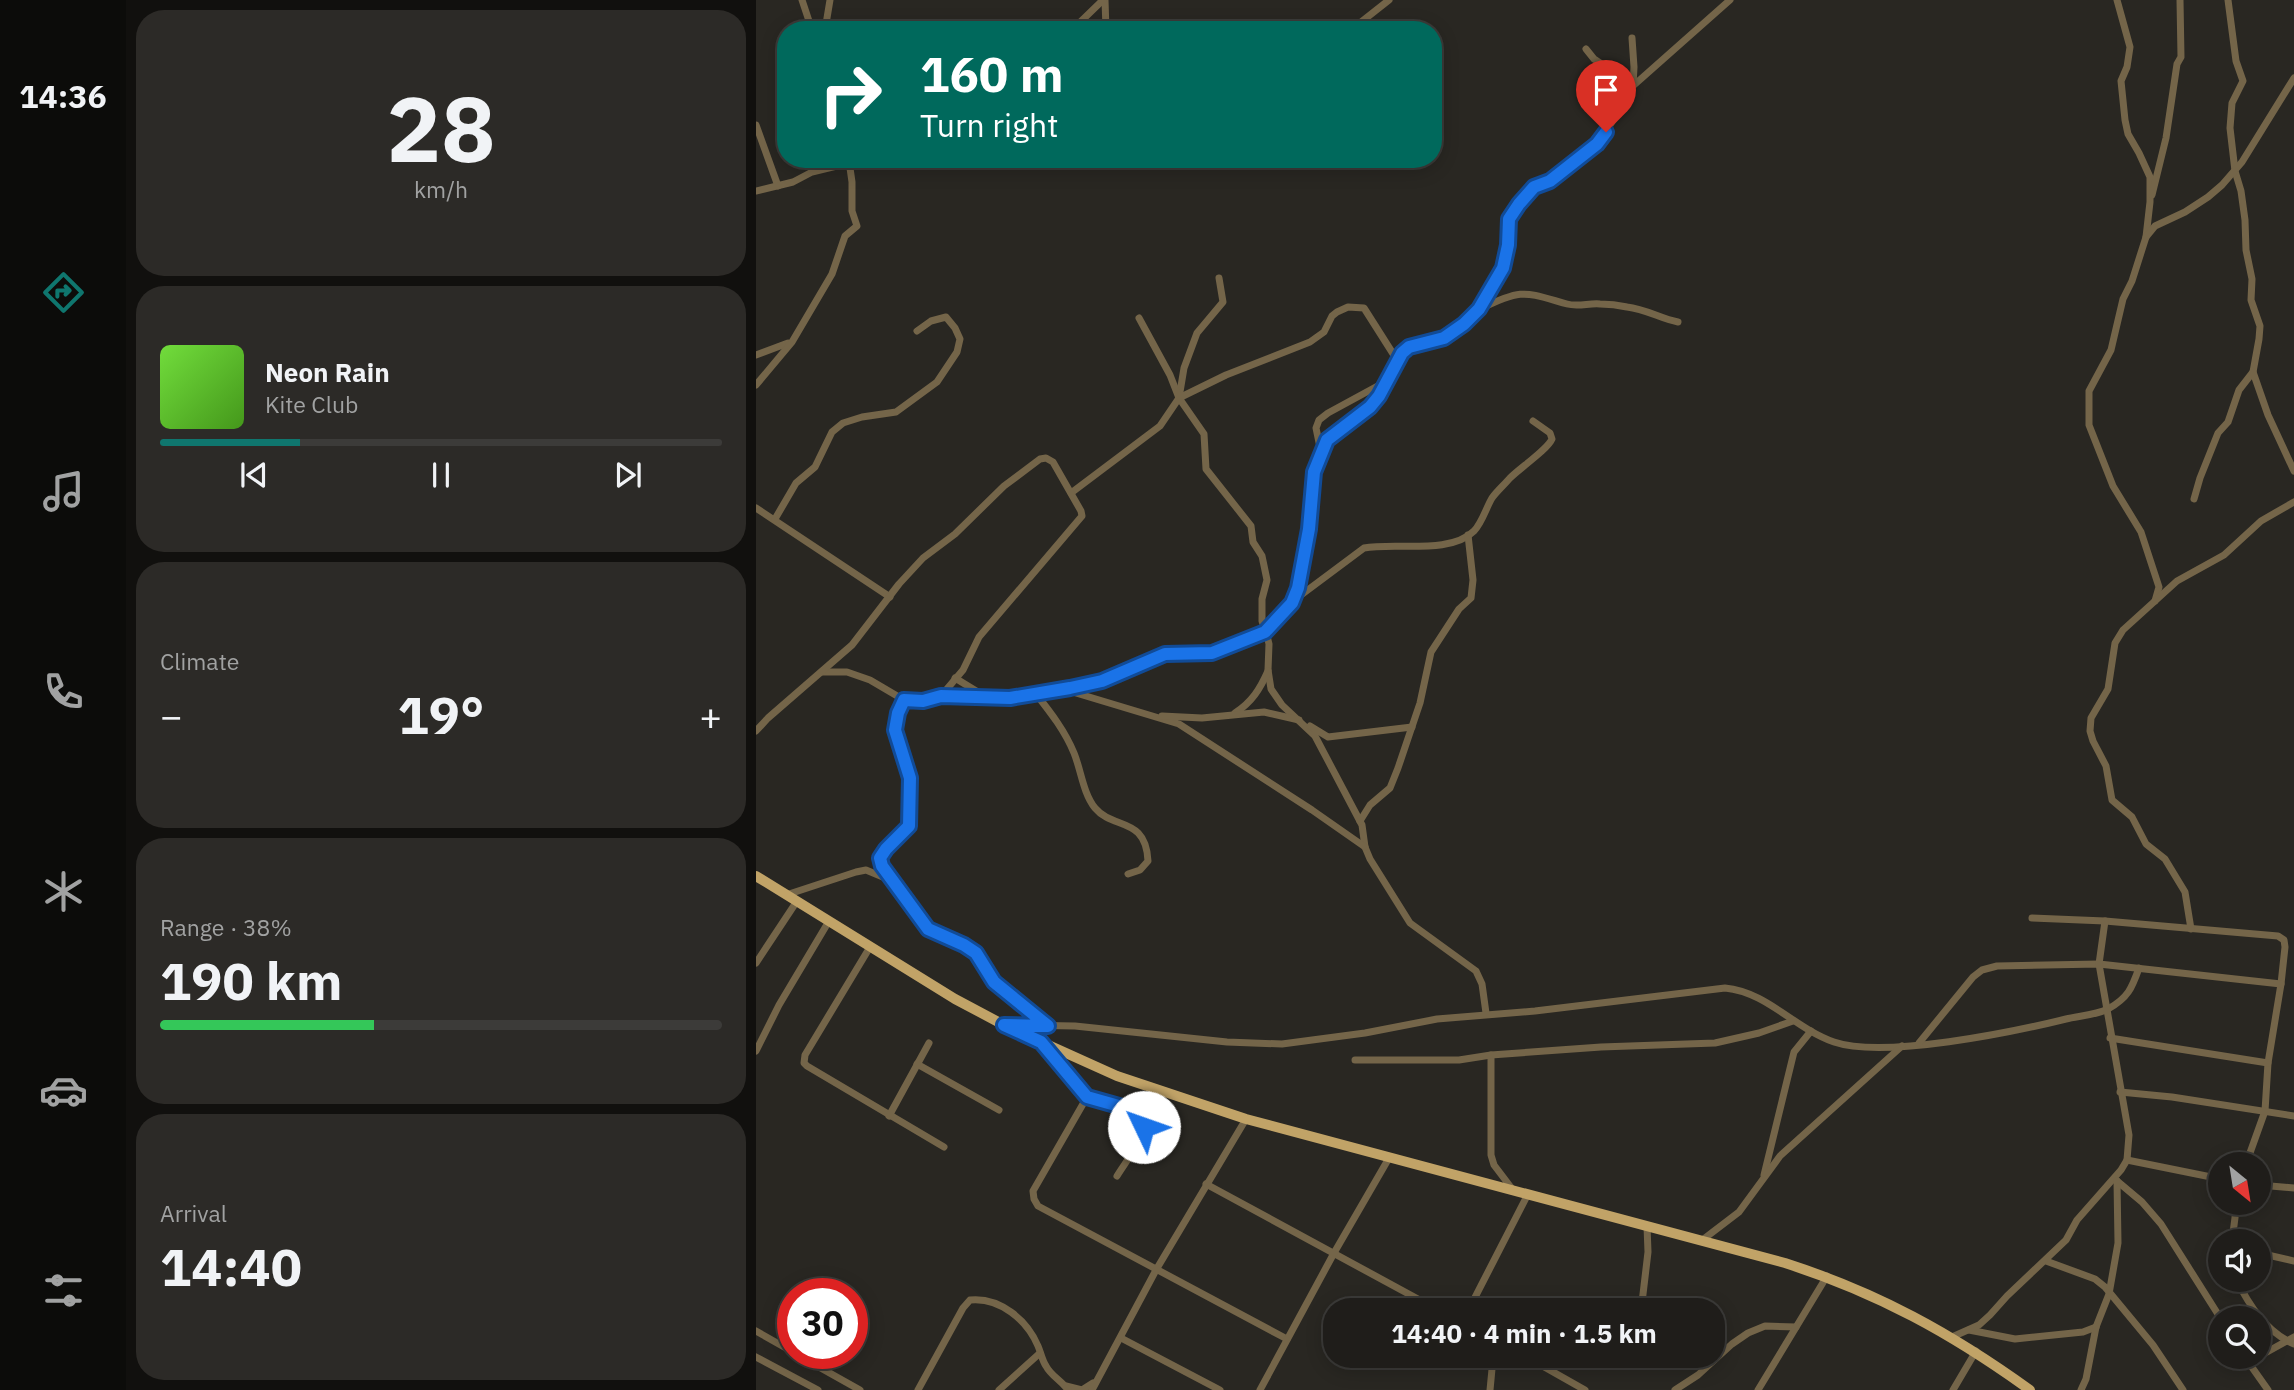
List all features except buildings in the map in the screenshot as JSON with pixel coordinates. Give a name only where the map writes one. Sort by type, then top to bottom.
[{"type":"main road","points":[[756,876],[955,999],[1004,1025],[1117,1076],[1246,1119],[1827,1276],[1902,1310],[1952,1337],[2030,1390]]},
{"type":"street","points":[[802,0],[809,21]]},
{"type":"street","points":[[826,21],[830,0]]},
{"type":"street","points":[[1082,21],[1104,0]]},
{"type":"street","points":[[1104,0],[1105,21]]},
{"type":"street","points":[[1362,21],[1389,0]]},
{"type":"street","points":[[1292,603],[1302,572],[1314,472],[1327,440],[1370,407],[1379,396],[1397,360],[1409,347],[1444,338],[1479,309],[1503,268],[1508,245],[1509,219],[1519,204],[1534,187],[1550,181],[1597,144],[1614,119],[1625,93],[1730,0]]},
{"type":"street","points":[[2117,0],[2130,47],[2127,67],[2121,81],[2124,120],[2127,134],[2150,177],[2150,202],[2146,237],[2132,281],[2123,299],[2111,350],[2089,391],[2089,416],[2092,434],[2113,486],[2141,532],[2155,569],[2159,587],[2155,601]]},
{"type":"street","points":[[2150,202],[2166,138],[2177,64],[2181,57],[2180,0]]},
{"type":"street","points":[[2194,499],[2218,433],[2228,422],[2239,390],[2253,372],[2260,326],[2251,300],[2245,220],[2235,171],[2231,113],[2232,103],[2243,81],[2236,61],[2228,0]]},
{"type":"street","points":[[1632,38],[1632,86]]},
{"type":"street","points":[[1586,49],[1594,59],[1609,69],[1625,93]]},
{"type":"street","points":[[2146,237],[2155,226],[2170,221],[2208,197],[2235,171],[2294,78]]},
{"type":"street","points":[[756,125],[778,186]]},
{"type":"street","points":[[756,191],[793,182],[812,172],[828,168]]},
{"type":"street","points":[[756,385],[792,342],[832,274],[845,236],[857,226],[852,211],[850,168]]},
{"type":"street","points":[[1071,493],[1160,426],[1179,398],[1184,368],[1197,333],[1223,302],[1219,278]]},
{"type":"street","points":[[1479,309],[1517,294],[1534,294],[1569,304],[1628,307],[1652,312],[1678,322]]},
{"type":"street","points":[[1179,398],[1226,375],[1310,342],[1324,332],[1332,316],[1348,307],[1359,307],[1369,313],[1397,360]]},
{"type":"street","points":[[775,519],[796,483],[815,467],[832,432],[843,424],[862,417],[896,412],[937,382],[957,352],[960,339],[947,317],[931,321],[918,331]]},
{"type":"street","points":[[1139,318],[1170,375],[1179,398],[1204,435],[1206,469],[1251,526],[1253,542],[1262,556],[1267,580],[1262,621],[1269,645],[1268,670],[1271,689],[1282,705],[1315,736],[1360,821],[1365,847]]},
{"type":"street","points":[[756,355],[792,342]]},
{"type":"street","points":[[2253,372],[2268,415],[2294,471]]},
{"type":"street","points":[[1321,452],[1316,428],[1319,420],[1385,382]]},
{"type":"street","points":[[822,672],[847,673],[870,680],[904,700],[923,701],[941,696],[1010,698],[1102,681],[1165,654],[1212,653],[1265,632],[1292,603],[1364,548],[1424,546],[1461,540],[1475,530],[1494,495],[1521,466],[1549,446],[1552,439],[1550,433],[1533,421]]},
{"type":"street","points":[[756,731],[852,645],[912,569],[934,547],[955,534],[1004,486],[1040,459],[1046,458],[1053,462],[1082,516],[979,637],[963,670],[941,696]]},
{"type":"street","points":[[2191,929],[2185,892],[2165,859],[2146,844],[2132,817],[2112,800],[2106,766],[2090,731],[2091,718],[2108,689],[2115,643],[2123,631],[2177,581],[2224,555],[2261,521],[2294,502]]},
{"type":"street","points":[[756,508],[890,597]]},
{"type":"street","points":[[1360,821],[1370,805],[1390,788],[1420,703],[1431,652],[1459,609],[1471,598],[1473,580],[1468,535]]},
{"type":"street","points":[[1233,714],[1260,690],[1268,670]]},
{"type":"street","points":[[955,678],[986,697]]},
{"type":"street","points":[[1062,689],[1179,724],[1365,847],[1410,923],[1476,971],[1482,984],[1486,1013]]},
{"type":"street","points":[[1036,694],[1059,723],[1093,806],[1100,814],[1128,825],[1140,836],[1147,848],[1148,861],[1140,870],[1128,874]]},
{"type":"street","points":[[904,700],[895,730],[910,778],[911,814],[909,826],[880,858],[882,866],[928,929],[976,953],[994,982],[1048,1026]]},
{"type":"street","points":[[1154,716],[1202,718],[1264,712],[1301,721],[1328,737],[1412,727]]},
{"type":"street","points":[[786,895],[866,870],[891,881]]},
{"type":"street","points":[[756,963],[797,901]]},
{"type":"street","points":[[2032,919],[2105,921],[2278,936],[2284,940],[2281,984],[2268,1063],[2265,1111],[2250,1152]]},
{"type":"street","points":[[756,1051],[779,1005],[829,921]]},
{"type":"street","points":[[1952,1337],[1979,1325],[2046,1261],[2066,1240],[2077,1220],[2116,1179],[2127,1160],[2129,1135],[2099,964],[2105,921]]},
{"type":"street","points":[[870,947],[803,1060],[807,1066],[944,1147]]},
{"type":"street","points":[[1918,1044],[1973,977],[1982,970],[1997,966],[2099,964],[2281,984]]},
{"type":"street","points":[[1004,1025],[1076,1026],[1227,1042],[1282,1044],[1486,1013],[1535,1011],[1725,988],[1742,990],[1759,997],[1793,1021],[1835,1042],[1865,1047],[1918,1044],[2032,1027],[2107,1009],[2131,992],[2139,968]]},
{"type":"street","points":[[1355,1060],[1459,1060],[1601,1047],[1715,1043],[1759,1033],[1793,1021]]},
{"type":"street","points":[[1763,1179],[1794,1052],[1811,1031]]},
{"type":"street","points":[[2110,1038],[2268,1063]]},
{"type":"street","points":[[1041,1042],[1087,1097],[1133,1110],[1143,1116],[1144,1127],[1118,1176]]},
{"type":"street","points":[[889,1116],[929,1043]]},
{"type":"street","points":[[1700,1241],[1739,1212],[1780,1156],[1902,1045]]},
{"type":"street","points":[[1491,1055],[1491,1155],[1494,1165],[1513,1190]]},
{"type":"street","points":[[917,1065],[999,1110]]},
{"type":"street","points":[[2120,1093],[2172,1097],[2294,1115]]},
{"type":"street","points":[[1087,1097],[1033,1191],[1038,1206],[1287,1339]]},
{"type":"street","points":[[1092,1390],[1156,1270],[1246,1119]]},
{"type":"street","points":[[1260,1390],[1389,1158]]},
{"type":"street","points":[[2127,1160],[2208,1176]]},
{"type":"street","points":[[2081,1390],[2086,1379],[2096,1327],[2109,1293],[2118,1242],[2116,1179]]},
{"type":"street","points":[[2116,1179],[2143,1202],[2161,1224],[2213,1306]]},
{"type":"street","points":[[1206,1184],[1416,1298]]},
{"type":"street","points":[[2272,1186],[2294,1188]]},
{"type":"street","points":[[1475,1298],[1528,1194]]},
{"type":"street","points":[[1643,1298],[1648,1252],[1647,1226]]},
{"type":"street","points":[[2271,1256],[2294,1261]]},
{"type":"street","points":[[2046,1261],[2095,1279],[2105,1287],[2153,1345],[2183,1390]]},
{"type":"street","points":[[1758,1390],[1827,1276]]},
{"type":"street","points":[[2243,1292],[2265,1324],[2292,1341]]},
{"type":"street","points":[[918,1390],[970,1300],[985,1301],[1009,1309],[1017,1316],[1037,1343],[1049,1371],[1066,1388],[1082,1390],[1097,1379]]},
{"type":"street","points":[[1675,1390],[1698,1375],[1748,1333],[1765,1326],[1796,1327]]},
{"type":"street","points":[[1967,1330],[2015,1339],[2083,1332],[2096,1327]]},
{"type":"street","points":[[756,1331],[777,1343]]},
{"type":"street","points":[[1121,1338],[1220,1390]]},
{"type":"street","points":[[2271,1349],[2292,1341]]},
{"type":"street","points":[[1953,1390],[1976,1351]]},
{"type":"street","points":[[999,1390],[1040,1353]]},
{"type":"street","points":[[756,1357],[818,1390]]},
{"type":"street","points":[[1490,1390],[1492,1368]]},
{"type":"street","points":[[1546,1368],[1585,1390]]},
{"type":"street","points":[[824,1369],[860,1390]]},
{"type":"street","points":[[2253,1369],[2267,1390]]},
{"type":"route","points":[[1144,1127],[1143,1116],[1133,1110],[1087,1097],[1041,1042],[1004,1025],[1048,1026],[994,982],[976,953],[928,929],[882,866],[880,858],[909,826],[911,814],[909,770],[899,748],[895,730],[904,700],[923,701],[941,696],[1010,698],[1036,694],[1102,681],[1165,654],[1212,653],[1262,635],[1292,603],[1298,588],[1309,529],[1314,472],[1327,440],[1370,407],[1379,396],[1402,353],[1409,347],[1444,338],[1479,309],[1503,268],[1508,245],[1509,219],[1519,204],[1534,187],[1550,181],[1574,163],[1597,144],[1606,132]]}]
